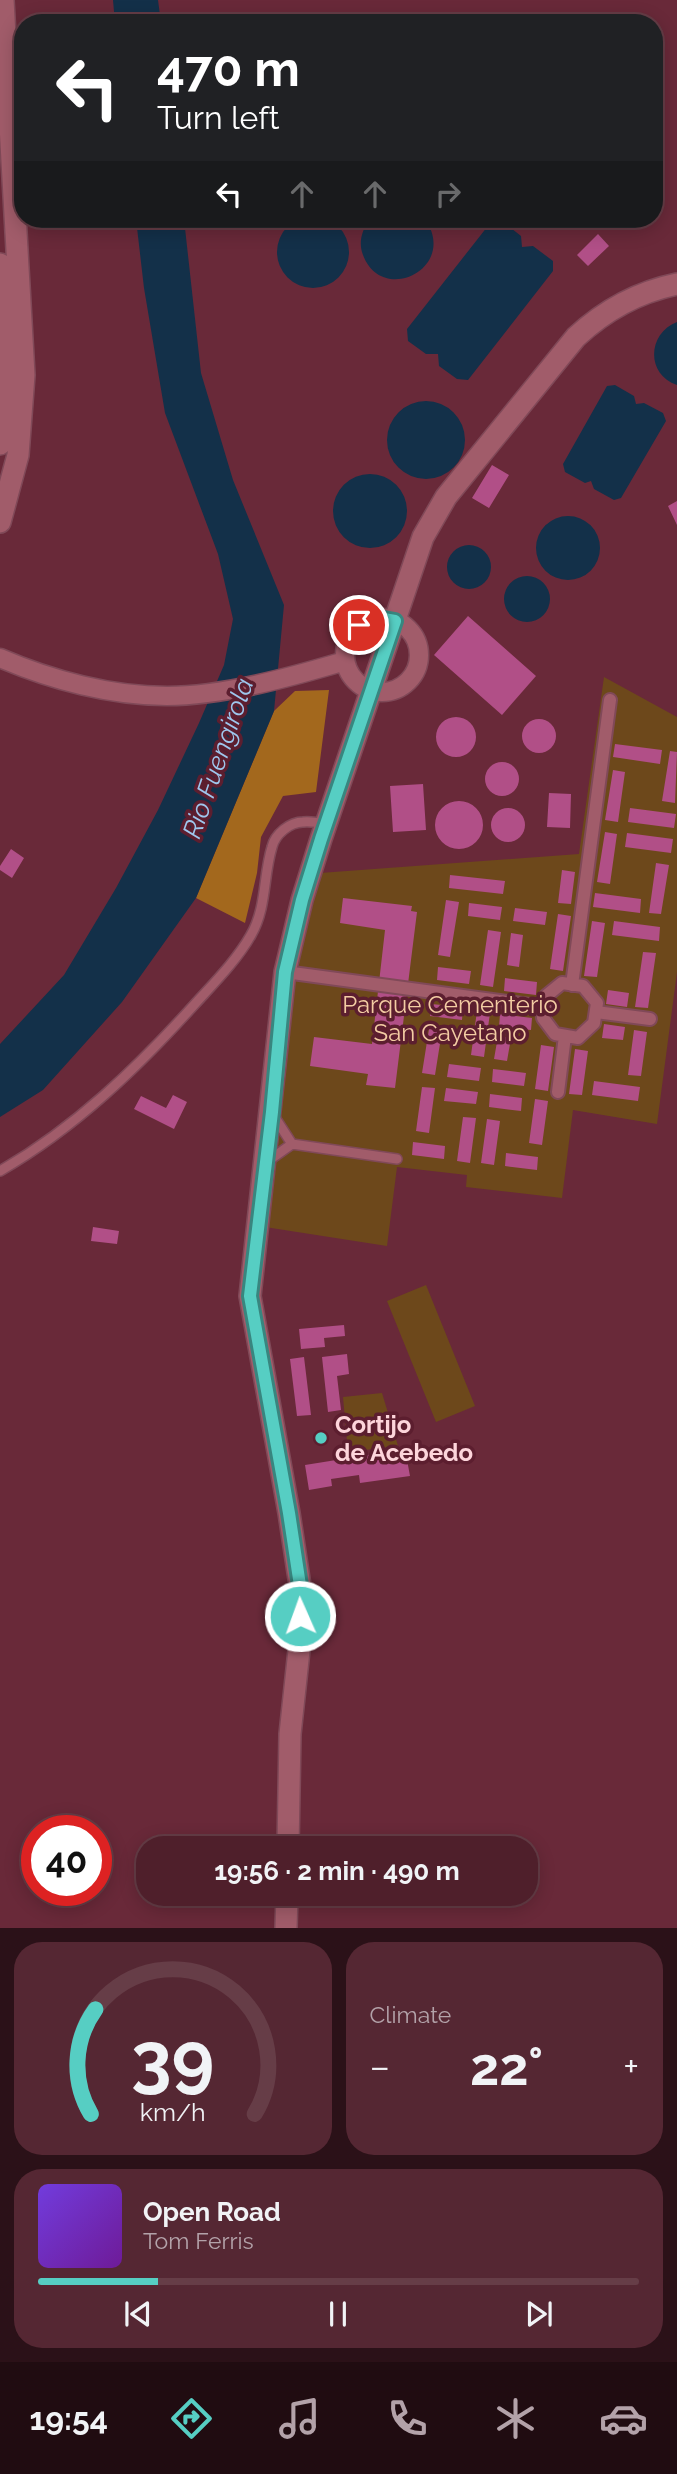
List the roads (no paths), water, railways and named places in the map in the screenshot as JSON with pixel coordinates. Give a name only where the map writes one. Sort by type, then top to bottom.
[{"type":"street","points":[[3,0],[14,196]]},
{"type":"street","points":[[0,522],[18,455],[24,375],[16,228]]},
{"type":"street","points":[[0,264],[5,376],[0,444]]},
{"type":"street","points":[[288,1836],[290,1734],[300,1641],[301,1592],[250,1296],[272,1112],[285,972],[302,900],[423,537],[439,507],[554,361],[597,318],[622,302],[677,284]]},
{"type":"street","points":[[378,618],[395,621],[411,631],[417,642],[419,658],[415,671],[399,688],[382,692],[371,690],[361,685],[350,673],[345,661],[345,650],[352,633],[359,625],[378,618]]},
{"type":"street","points":[[0,659],[65,681],[111,690],[166,696],[206,694],[298,675],[345,661]]},
{"type":"street","points":[[572,985],[610,699]]},
{"type":"street","points":[[285,972],[544,1007]]},
{"type":"street","points":[[562,983],[572,985],[583,986],[597,1003],[594,1023],[578,1038],[555,1034],[542,1018],[546,996],[562,983]]},
{"type":"street","points":[[596,1012],[650,1019]]},
{"type":"street","points":[[558,1092],[565,1036]]},
{"type":"street","points":[[286,1928],[287,1906]]},
{"type":"lane","points":[[0,1171],[80,1116],[131,1072],[178,1023],[224,972],[251,934],[261,911],[272,844],[286,827],[302,821],[326,824]]},
{"type":"lane","points":[[272,1112],[292,1144]]},
{"type":"lane","points":[[266,1163],[292,1144],[397,1159]]},
{"type":"water","points":[[113,0],[158,0],[160,14],[114,14]]},
{"type":"water","name":"Rio Fuengirola","points":[[137,228],[185,228],[201,373],[233,480],[284,605],[274,711],[196,898],[122,1002],[43,1090],[0,1117],[0,1044],[64,975],[116,888],[158,810],[199,723],[224,665],[233,619],[218,554],[165,413]]},
{"type":"water","points":[[286,228],[340,228],[348,245],[348,259],[339,278],[320,287],[306,287],[287,278],[278,259],[278,245]]},
{"type":"water","points":[[365,228],[429,228],[433,237],[432,252],[425,265],[414,274],[400,279],[385,278],[373,270],[363,255]]},
{"type":"water","points":[[486,228],[511,228],[521,236],[522,247],[533,246],[553,261],[553,271],[468,380],[457,379],[439,366],[438,354],[426,354],[408,341],[407,329]]},
{"type":"water","points":[[677,322],[677,385],[659,372],[654,354],[660,335],[667,327]]},
{"type":"water","points":[[615,385],[634,396],[636,404],[644,403],[663,413],[666,421],[621,498],[614,500],[594,489],[591,481],[585,483],[565,472],[563,464],[607,386]]},
{"type":"water","points":[[426,401],[441,404],[453,413],[462,425],[465,440],[462,455],[453,467],[441,476],[426,479],[411,476],[399,467],[390,455],[387,440],[390,425],[399,413],[411,404]]},
{"type":"water","points":[[370,474],[391,480],[401,490],[407,511],[401,532],[391,542],[370,548],[349,542],[339,532],[333,511],[339,490],[349,480]]},
{"type":"water","points":[[562,516],[574,516],[591,525],[598,536],[598,560],[591,571],[574,580],[562,580],[550,575],[541,566],[536,554],[536,542],[541,530],[550,521]]},
{"type":"water","points":[[469,545],[478,546],[485,551],[490,558],[490,576],[485,583],[478,588],[469,589],[460,588],[453,583],[448,576],[447,567],[448,558],[453,551],[460,546]]},
{"type":"water","points":[[527,576],[543,583],[550,599],[543,615],[527,622],[511,615],[504,599],[511,583]]},
{"type":"place","name":"Cortijo de Acebedo","points":[[321,1438]]},
{"type":"park label","name":"Parque Cementerio San Cayetano","points":[[450,1018]]}]
